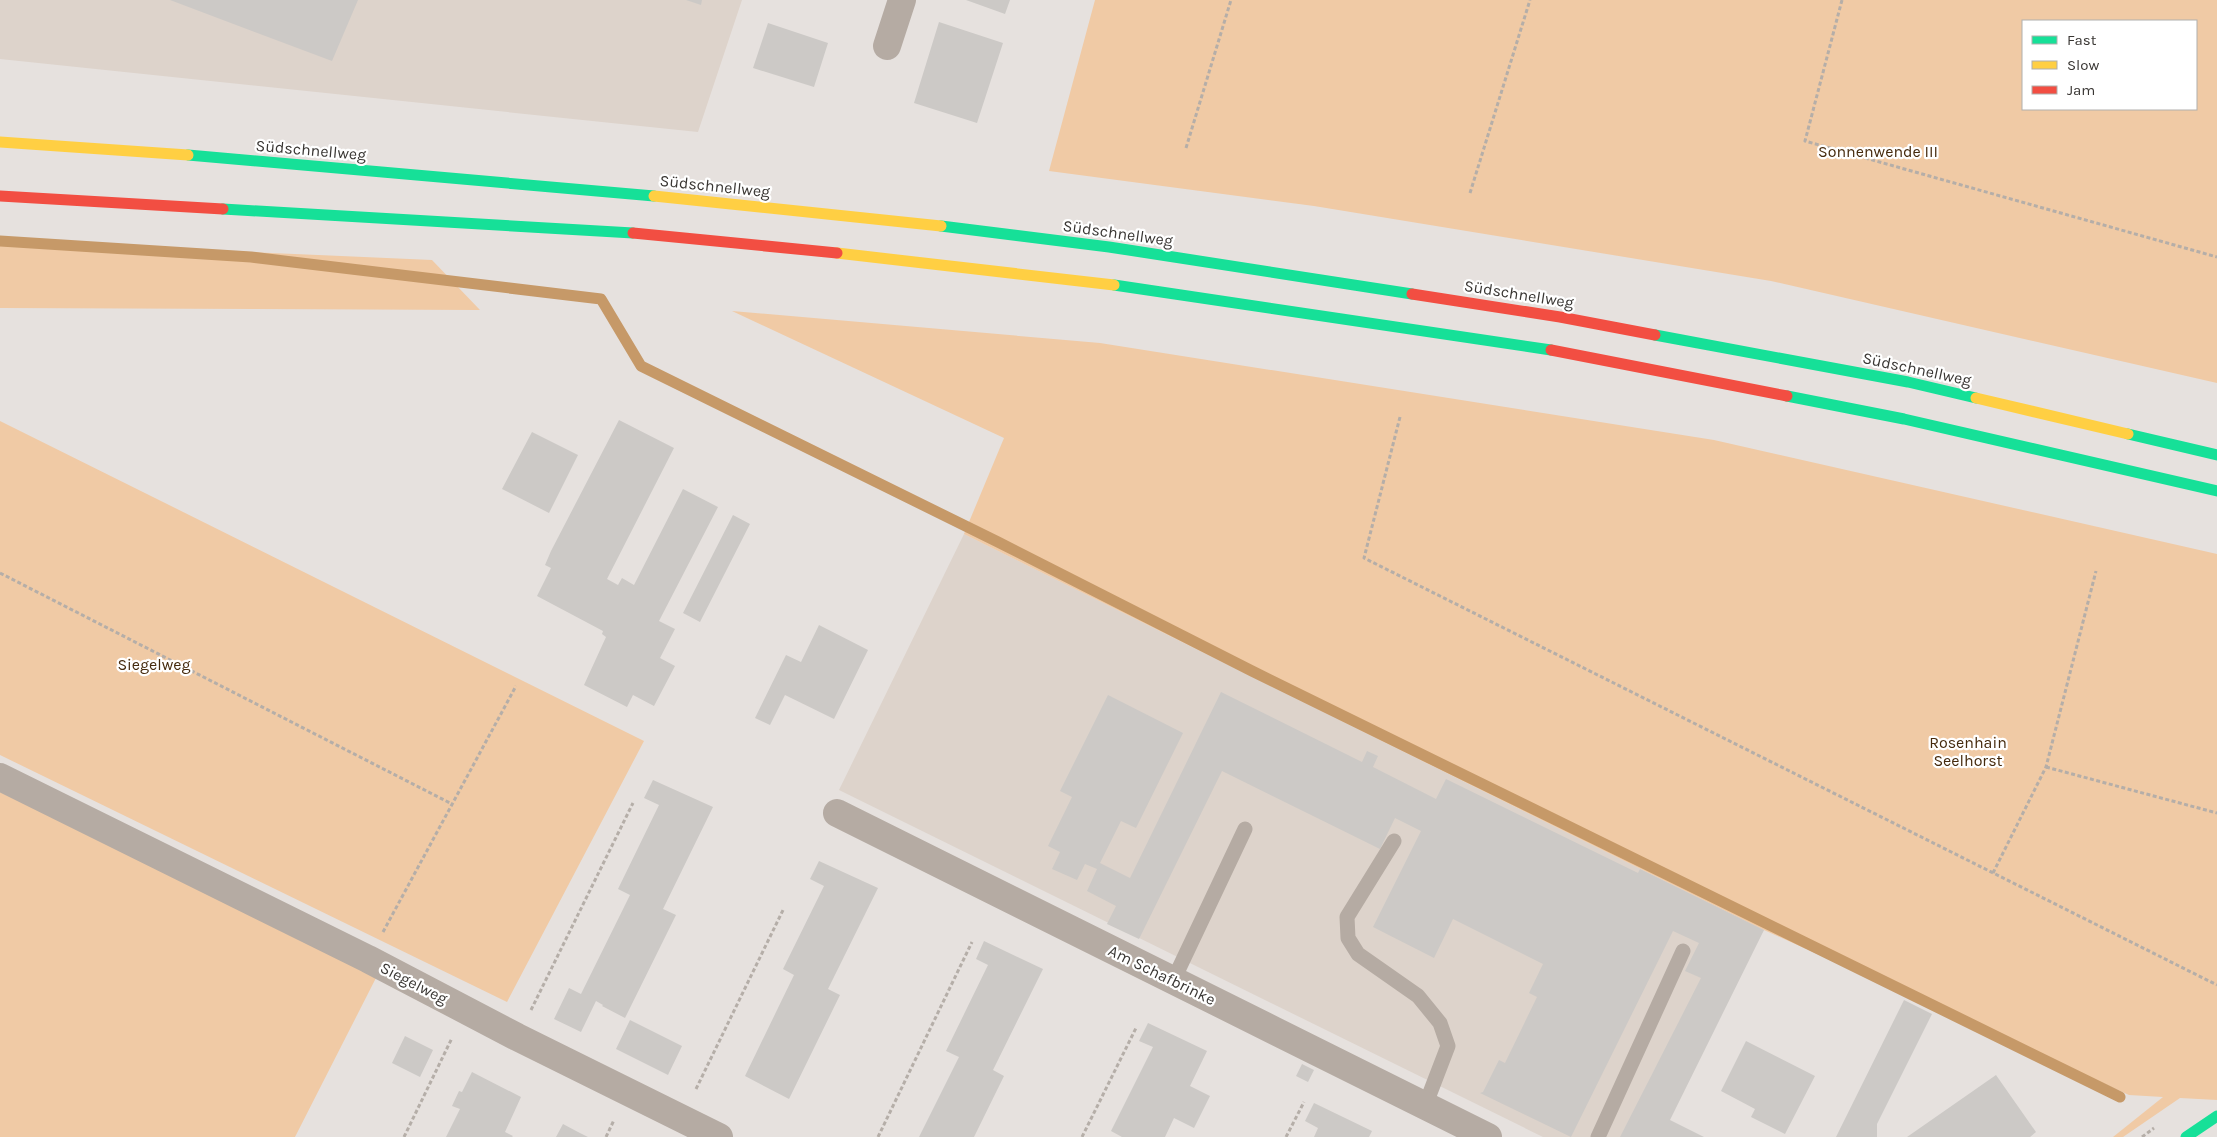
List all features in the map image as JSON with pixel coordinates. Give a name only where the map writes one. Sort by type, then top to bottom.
[{"type":"main road","name":"Südschnellweg","points":[[0,142],[91,147],[602,191],[858,216],[1109,247],[1560,317],[1908,382],[2217,455]]},
{"type":"main road","points":[[0,196],[598,230],[850,254],[1101,284],[1555,351],[1904,419],[2217,491]]},
{"type":"main road","points":[[2186,1137],[2217,1116]]},
{"type":"street","points":[[888,46],[902,0]]},
{"type":"street","name":"Siegelweg","points":[[0,778],[368,959],[517,1037],[719,1137]]},
{"type":"street","name":"Am Schafbrinke","points":[[837,813],[1488,1137]]},
{"type":"lane","points":[[1173,981],[1245,829]]},
{"type":"lane","points":[[1394,841],[1347,917],[1348,938],[1358,954],[1418,996],[1440,1023],[1448,1046],[1424,1106]]},
{"type":"lane","points":[[1598,1137],[1683,951]]},
{"type":"path","points":[[1186,148],[1231,0]]},
{"type":"path","points":[[1470,193],[1530,0]]},
{"type":"path","points":[[1842,0],[1805,141],[2217,258]]},
{"type":"path","points":[[1400,417],[1364,558],[2217,985]]},
{"type":"path","points":[[1993,873],[2046,767],[2096,571]]},
{"type":"path","points":[[0,573],[452,804]]},
{"type":"path","points":[[368,959],[516,686]]},
{"type":"path","points":[[2046,767],[2217,813]]},
{"type":"path","points":[[517,1037],[633,804]]},
{"type":"path","points":[[681,1119],[784,908]]},
{"type":"path","points":[[878,1137],[972,942]]},
{"type":"path","points":[[404,1137],[466,1009]]},
{"type":"path","points":[[1082,1137],[1136,1028]]},
{"type":"path","points":[[1286,1137],[1304,1102]]},
{"type":"shaded area","points":[[0,0],[742,0],[698,132],[0,59]]},
{"type":"shaded area","points":[[964,534],[1764,930],[1626,1137],[1543,1137],[839,790]]},
{"type":"green space","name":"Sonnenwende III","points":[[1095,0],[2217,0],[2217,383],[1771,281],[1314,206],[1049,171]]},
{"type":"green space","points":[[0,241],[432,260],[480,310],[0,308]]},
{"type":"green space","name":"Rosenhain Seelhorst","points":[[732,311],[1100,343],[1714,440],[2217,554],[2217,1100],[2180,1098],[2123,1137],[2113,1137],[2163,1097],[2129,1095],[1764,930],[964,534],[1004,438]]},
{"type":"green space","name":"Siegelweg","points":[[0,421],[644,741],[507,1002],[0,755]]},
{"type":"green space","points":[[0,792],[378,974],[295,1137],[0,1137]]},
{"type":"building","points":[[170,0],[358,0],[332,61]]},
{"type":"building","points":[[686,0],[702,0],[701,5]]},
{"type":"building","points":[[966,0],[1010,0],[1005,14]]},
{"type":"building","points":[[939,22],[1003,43],[977,123],[914,103]]},
{"type":"building","points":[[768,23],[828,43],[814,87],[753,68]]},
{"type":"building","points":[[619,420],[674,448],[607,579],[618,585],[622,578],[634,585],[683,489],[718,507],[659,621],[675,629],[660,658],[675,666],[654,706],[633,695],[627,707],[584,685],[606,637],[602,634],[603,631],[537,596],[551,568],[545,565],[551,551]]},
{"type":"building","points":[[532,432],[578,455],[549,513],[502,489]]},
{"type":"building","points":[[733,515],[750,524],[700,622],[683,613]]},
{"type":"building","points":[[819,625],[868,650],[834,719],[785,695],[770,725],[755,718],[786,655],[801,662]]},
{"type":"building","points":[[1221,692],[1362,762],[1367,751],[1378,756],[1373,767],[1436,799],[1446,779],[1638,873],[1640,869],[1764,930],[1670,1120],[1704,1137],[1620,1137],[1701,978],[1685,971],[1699,943],[1673,931],[1571,1137],[1480,1093],[1483,1092],[1499,1060],[1505,1063],[1537,997],[1529,993],[1543,964],[1453,919],[1434,958],[1373,927],[1421,831],[1395,818],[1380,849],[1222,771],[1139,939],[1107,924],[1116,906],[1087,891],[1097,869],[1085,864],[1077,880],[1052,869],[1060,852],[1048,846],[1072,797],[1060,791],[1108,695],[1183,733],[1136,828],[1121,821],[1100,863],[1130,878]]},
{"type":"building","points":[[653,780],[713,807],[663,909],[676,915],[625,1018],[596,1001],[581,1032],[554,1019],[569,988],[581,994],[630,895],[618,889],[659,805],[644,798]]},
{"type":"building","points":[[819,861],[878,888],[828,989],[840,995],[789,1099],[745,1076],[794,975],[783,969],[824,886],[810,879]]},
{"type":"building","points":[[984,941],[1043,969],[993,1070],[1004,1076],[974,1137],[919,1137],[959,1057],[946,1051],[988,965],[976,959]]},
{"type":"building","points":[[1904,1000],[1932,1014],[1877,1124],[1877,1137],[1836,1137]]},
{"type":"building","points":[[630,1020],[682,1046],[668,1075],[616,1049]]},
{"type":"building","points":[[1148,1023],[1207,1051],[1190,1086],[1210,1096],[1194,1128],[1174,1118],[1165,1137],[1122,1137],[1111,1131],[1153,1047],[1139,1041]]},
{"type":"building","points":[[405,1036],[433,1050],[420,1077],[392,1063]]},
{"type":"building","points":[[1746,1041],[1815,1076],[1785,1134],[1751,1117],[1755,1109],[1721,1091]]},
{"type":"building","points":[[1302,1064],[1314,1070],[1308,1082],[1296,1076]]},
{"type":"building","points":[[472,1072],[521,1097],[505,1132],[512,1137],[446,1137],[460,1109],[452,1106],[459,1091],[462,1092]]},
{"type":"building","points":[[1996,1075],[2036,1132],[2030,1137],[1907,1137]]},
{"type":"building","points":[[1314,1103],[1372,1131],[1369,1137],[1314,1137],[1318,1128],[1305,1121]]},
{"type":"building","points":[[563,1124],[578,1132],[588,1137],[556,1137]]},
{"type":"waterway","points":[[0,241],[251,257],[601,299],[641,366],[998,542],[1252,671],[2120,1097]]},
{"type":"traffic: fast","points":[[188,155],[654,196]]},
{"type":"traffic: fast","points":[[223,209],[633,233]]},
{"type":"traffic: fast","points":[[941,226],[1109,247],[1412,294]]},
{"type":"traffic: fast","points":[[1114,285],[1551,350]]},
{"type":"traffic: fast","points":[[1655,335],[1908,382],[1976,398]]},
{"type":"traffic: fast","points":[[1787,396],[1904,419],[2217,491]]},
{"type":"traffic: fast","points":[[2128,434],[2217,455]]},
{"type":"traffic: fast","points":[[2186,1137],[2217,1116]]},
{"type":"traffic: slow","points":[[0,142],[188,155]]},
{"type":"traffic: slow","points":[[654,196],[941,226]]},
{"type":"traffic: slow","points":[[837,253],[1114,285]]},
{"type":"traffic: slow","points":[[1976,398],[2128,434]]},
{"type":"traffic: jam","points":[[0,196],[223,209]]},
{"type":"traffic: jam","points":[[633,233],[837,253]]},
{"type":"traffic: jam","points":[[1412,294],[1560,317],[1655,335]]},
{"type":"traffic: jam","points":[[1551,350],[1787,396]]}]
